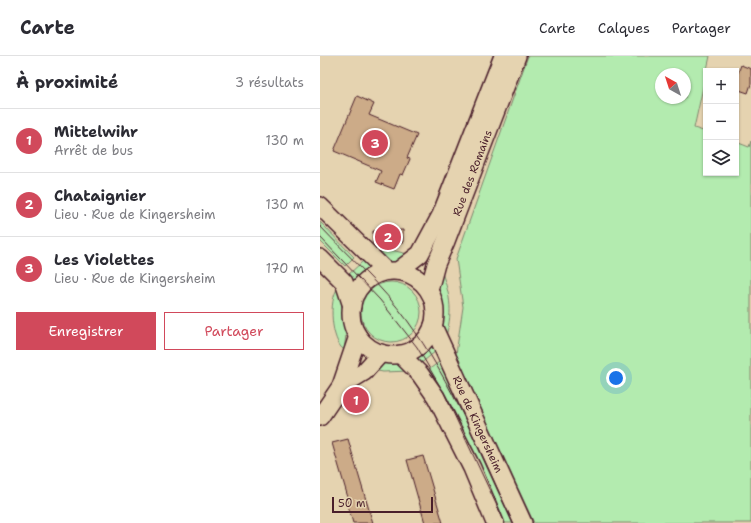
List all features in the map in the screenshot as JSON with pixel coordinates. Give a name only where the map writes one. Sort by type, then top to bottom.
[{"type":"main road","name":"Rue des Romains","points":[[392,271],[420,254],[441,215],[503,56]]},
{"type":"main road","name":"Rue des Romains","points":[[429,290],[436,264],[517,56]]},
{"type":"main road","points":[[320,206],[392,271]]},
{"type":"main road","points":[[320,258],[344,282],[352,306]]},
{"type":"main road","points":[[392,271],[410,274],[429,290],[434,301],[435,314],[433,326],[429,335],[423,342],[410,351],[400,354],[381,353],[372,349],[358,336],[352,317],[352,306],[360,288],[370,278],[392,271]]},
{"type":"main road","name":"Rue de Kingersheim","points":[[433,326],[523,523]]},
{"type":"main road","points":[[320,417],[341,386],[358,336]]},
{"type":"main road","points":[[341,386],[364,372],[381,353]]},
{"type":"main road","points":[[400,354],[420,374],[436,397],[472,468],[495,523]]},
{"type":"green space","points":[[528,56],[710,56],[707,68],[703,68],[703,88],[694,128],[703,131],[703,176],[739,176],[739,143],[749,147],[751,141],[751,523],[534,523],[456,354],[463,307],[456,259]]},
{"type":"green space","points":[[320,222],[354,257],[345,266],[320,241]]},
{"type":"green space","points":[[377,250],[391,250],[408,254],[396,264],[389,263],[375,252]]},
{"type":"green space","points":[[364,260],[368,265],[367,270],[353,282],[350,281],[346,277]]},
{"type":"green space","points":[[442,273],[450,306],[448,330],[445,339],[438,331],[441,309],[438,284]]},
{"type":"green space","points":[[391,282],[407,287],[412,291],[416,296],[421,312],[416,328],[412,333],[407,337],[391,342],[375,337],[370,333],[366,328],[361,312],[366,296],[370,291],[375,287]]},
{"type":"green space","points":[[338,288],[343,303],[343,319],[346,335],[344,350],[336,338],[332,320],[333,301]]},
{"type":"green space","points":[[429,345],[432,345],[436,351],[419,365],[414,359],[415,356]]},
{"type":"green space","points":[[442,360],[517,523],[500,523],[424,373]]},
{"type":"green space","points":[[387,362],[400,364],[411,371],[383,372],[373,370],[379,365]]},
{"type":"building","points":[[741,65],[751,69],[751,84],[748,93],[739,90],[739,70]]},
{"type":"building","points":[[357,96],[374,104],[369,115],[417,135],[407,158],[410,159],[403,175],[400,174],[394,189],[376,182],[381,171],[334,151]]},
{"type":"building","points":[[403,230],[403,243],[373,243],[373,231]]},
{"type":"building","points":[[348,439],[373,523],[353,523],[347,502],[349,501],[332,443]]},
{"type":"building","points":[[423,456],[443,523],[425,523],[407,460]]},
{"type":"tram line","points":[[320,226],[387,295],[407,320],[423,344],[465,418],[513,523]]},
{"type":"tram line","points":[[320,237],[380,300],[417,347],[444,393],[505,523]]},
{"type":"place","name":"Les Violettes","points":[[375,143]]},
{"type":"place","name":"Chataignier","points":[[388,237]]},
{"type":"place","name":"Mittelwihr","points":[[356,400]]}]
